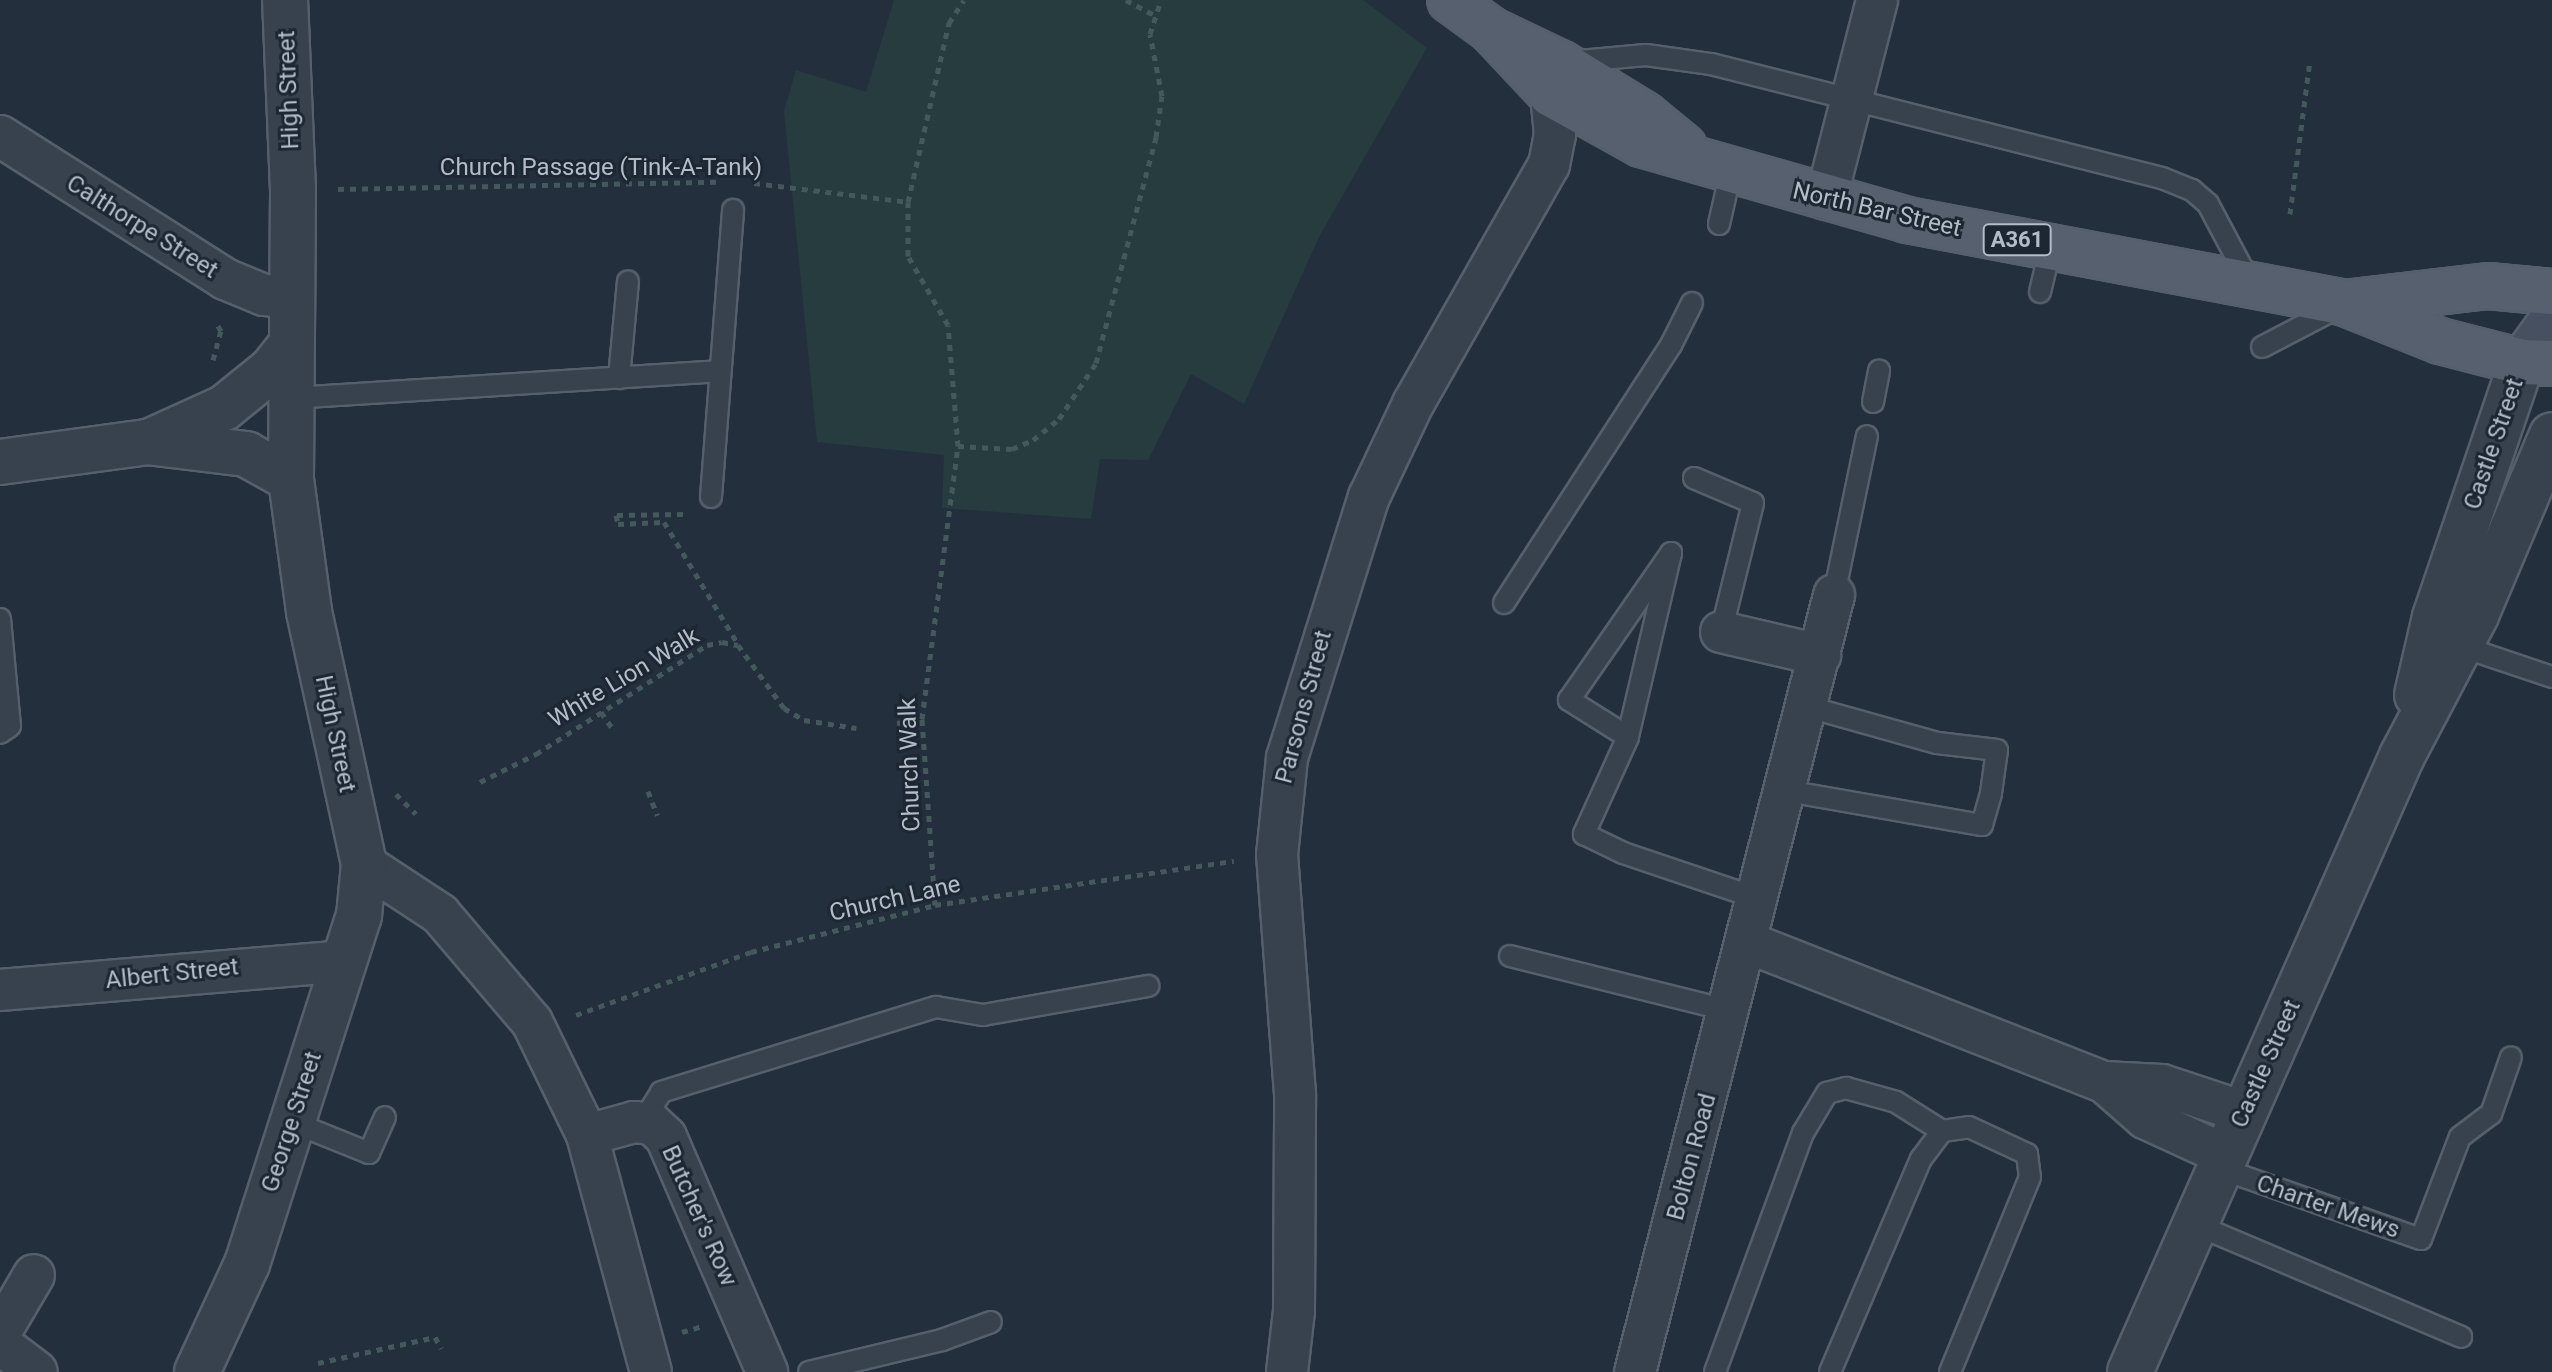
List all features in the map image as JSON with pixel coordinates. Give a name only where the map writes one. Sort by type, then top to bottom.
[{"type":"main road","name":"North Bar Street","points":[[1450,0],[1556,79],[1645,115],[1713,164],[1826,199],[2345,303],[2440,341],[2537,362]]},
{"type":"main road","name":"North Bar Street","points":[[2345,303],[2488,286],[2552,292]]},
{"type":"main road","points":[[2537,362],[2552,321]]},
{"type":"street","name":"High Street","points":[[285,0],[293,190],[291,479],[309,611],[364,864]]},
{"type":"street","points":[[1826,199],[1877,0]]},
{"type":"street","name":"Parsons Street","points":[[1287,1372],[1294,1311],[1295,1094],[1277,855],[1279,807],[1294,728],[1369,497],[1413,404],[1549,165],[1555,135],[1556,79]]},
{"type":"street","name":"Calthorpe Street","points":[[0,136],[225,279],[264,295],[293,297]]},
{"type":"street","points":[[147,442],[224,408],[261,379],[292,344]]},
{"type":"street","name":"Castle Street","points":[[2130,1372],[2402,756],[2446,641],[2537,362]]},
{"type":"street","name":"Castle Street","points":[[2446,641],[2552,435]]},
{"type":"street","points":[[0,462],[147,442],[246,454],[291,479]]},
{"type":"street","name":"Bolton Road","points":[[1635,1372],[1749,943],[1834,595]]},
{"type":"street","points":[[1721,632],[1820,655]]},
{"type":"street","points":[[364,864],[440,914],[532,1022],[587,1135],[648,1357]]},
{"type":"street","name":"George Street","points":[[197,1372],[247,1264],[359,916],[364,864]]},
{"type":"street","points":[[1749,943],[2104,1082],[2162,1085],[2243,1112]]},
{"type":"street","name":"Albert Street","points":[[0,990],[344,961]]},
{"type":"street","points":[[2104,1082],[2145,1118],[2222,1162]]},
{"type":"street","name":"Butcher's Row","points":[[587,1135],[642,1123],[652,1124],[666,1137],[767,1372]]},
{"type":"street","points":[[0,1333],[34,1275]]},
{"type":"street","points":[[0,1344],[37,1372]]},
{"type":"lane","points":[[1556,79],[1614,56],[1677,58],[1851,99],[2185,187],[2221,222],[2250,283]]},
{"type":"lane","points":[[1713,164],[1719,224]]},
{"type":"lane","points":[[711,497],[733,210]]},
{"type":"lane","points":[[2040,292],[2051,246]]},
{"type":"lane","points":[[619,378],[628,281]]},
{"type":"lane","points":[[1504,603],[1671,345],[1692,303]]},
{"type":"lane","points":[[2262,347],[2345,303]]},
{"type":"lane","points":[[292,398],[720,371]]},
{"type":"lane","points":[[1873,402],[1879,371]]},
{"type":"lane","points":[[1834,595],[1867,436]]},
{"type":"lane","points":[[1694,478],[1753,503],[1721,632]]},
{"type":"lane","points":[[1628,737],[1569,700],[1671,553],[1628,737],[1584,834],[1623,853],[1760,899]]},
{"type":"lane","points":[[0,619],[10,726],[0,733]]},
{"type":"lane","points":[[2446,641],[2552,677]]},
{"type":"lane","points":[[1787,791],[1982,825],[1991,793],[1997,750],[1937,743],[1809,707]]},
{"type":"lane","points":[[1510,956],[1731,1011]]},
{"type":"lane","points":[[642,1123],[661,1092],[936,1007],[983,1015],[1148,986]]},
{"type":"lane","name":"Charter Mews","points":[[2222,1162],[2421,1239],[2460,1137],[2491,1114],[2511,1057]]},
{"type":"lane","points":[[1715,1372],[1803,1133],[1827,1093],[1846,1088],[1896,1102],[1942,1131],[1969,1127],[2027,1154],[2030,1177],[1950,1372]]},
{"type":"lane","points":[[292,1122],[369,1153],[385,1117]]},
{"type":"lane","points":[[1830,1372],[1921,1159],[1942,1131]]},
{"type":"lane","points":[[2194,1224],[2461,1337]]},
{"type":"lane","points":[[809,1372],[942,1340],[991,1322]]},
{"type":"path","name":"Church Walk","points":[[935,905],[922,719],[958,446],[948,325],[908,256],[908,202],[949,23],[964,0]]},
{"type":"path","points":[[1126,0],[1156,16]]},
{"type":"path","points":[[958,446],[1012,449],[1033,440],[1059,419],[1096,363],[1156,137],[1162,96],[1150,34],[1161,0]]},
{"type":"path","points":[[2290,214],[2310,61]]},
{"type":"path","name":"Church Passage (Tink-A-Tank)","points":[[293,190],[720,182]]},
{"type":"path","name":"Church Passage (Tink-A-Tank)","points":[[748,183],[908,202]]},
{"type":"path","points":[[687,499],[687,514],[616,515],[618,524],[664,522],[738,645]]},
{"type":"path","name":"White Lion Walk","points":[[480,782],[601,712],[707,645],[738,645],[784,708],[815,724],[856,728]]},
{"type":"path","points":[[601,712],[613,729]]},
{"type":"path","points":[[897,723],[922,719]]},
{"type":"path","points":[[648,791],[657,815]]},
{"type":"path","name":"Church Lane","points":[[532,1022],[573,1017],[751,952],[935,905],[1277,855]]},
{"type":"path","points":[[648,1357],[742,1314]]},
{"type":"path","points":[[318,1363],[435,1337],[441,1348]]},
{"type":"green space","points":[[894,0],[1363,0],[1427,48],[1319,237],[1244,404],[1191,374],[1148,460],[1100,459],[1091,519],[942,508],[944,455],[817,442],[784,111],[796,70],[866,92]]}]
